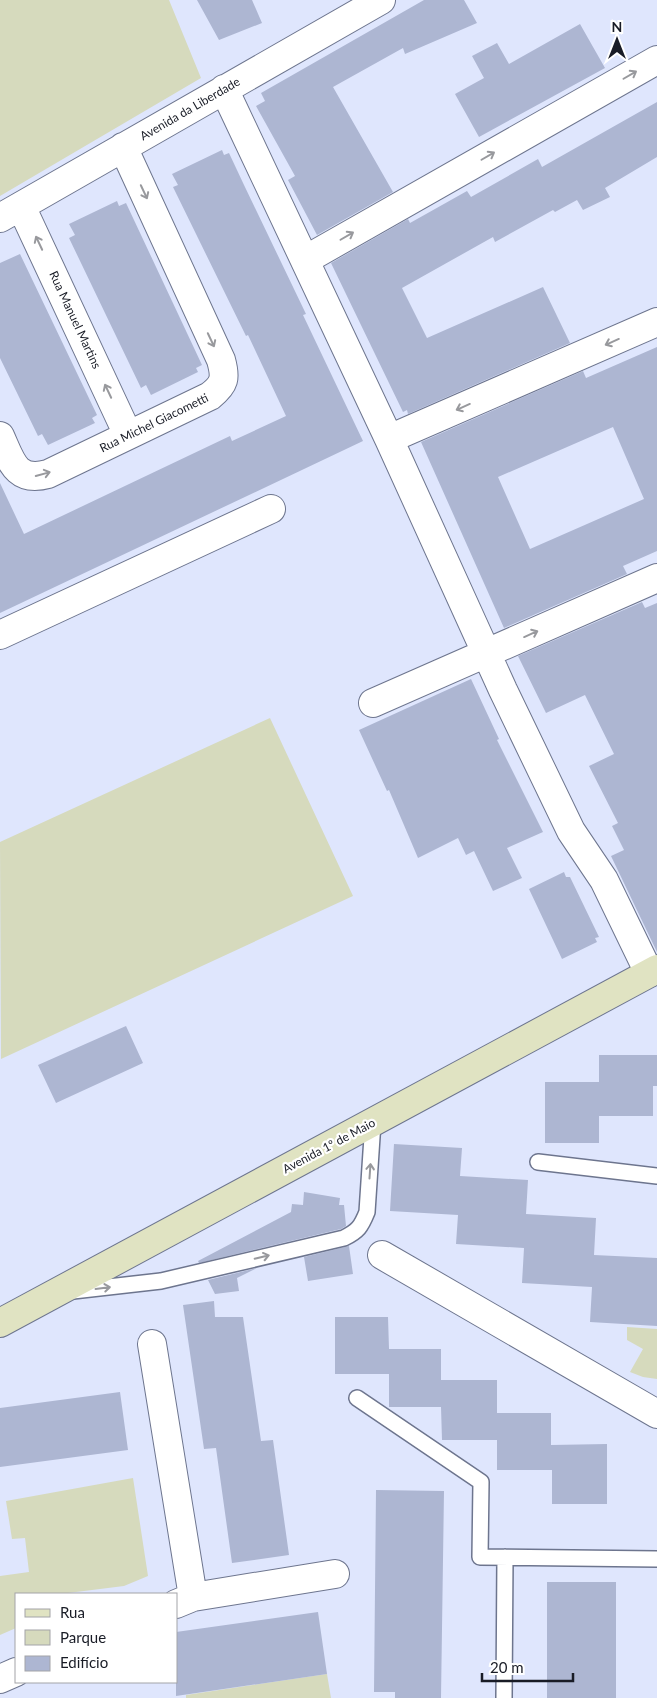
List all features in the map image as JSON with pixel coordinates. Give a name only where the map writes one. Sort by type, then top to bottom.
[{"type":"main road","name":"Avenida 1º de Maio","points":[[0,1323],[653,971]]},
{"type":"street","name":"Avenida da Liberdade","points":[[10,212],[381,0]]},
{"type":"street","points":[[304,260],[657,60]]},
{"type":"street","points":[[224,89],[389,439],[486,654],[571,830],[604,880],[653,971]]},
{"type":"street","name":"Rua Michel Giacometti","points":[[0,436],[14,466],[28,477],[38,477],[48,474],[210,396],[220,389],[224,380],[221,360],[123,147]]},
{"type":"street","name":"Rua Manuel Martins","points":[[10,212],[128,435]]},
{"type":"street","points":[[389,439],[657,322]]},
{"type":"street","points":[[0,635],[271,509]]},
{"type":"street","points":[[373,704],[657,578]]},
{"type":"street","points":[[382,1255],[657,1414]]},
{"type":"street","points":[[152,1344],[184,1600],[335,1574]]},
{"type":"street","points":[[0,1679],[15,1672]]},
{"type":"lane","points":[[54,1294],[161,1281],[344,1238],[356,1232],[363,1224],[367,1212],[373,1122]]},
{"type":"lane","points":[[538,1162],[657,1176]]},
{"type":"lane","points":[[357,1398],[481,1482],[480,1557],[657,1560]]},
{"type":"lane","points":[[504,1698],[505,1558]]},
{"type":"green space","points":[[0,0],[169,0],[201,78],[0,196]]},
{"type":"green space","points":[[270,718],[353,896],[1,1059],[0,842]]},
{"type":"green space","points":[[627,1327],[657,1329],[657,1379],[643,1377],[630,1372],[643,1349],[627,1340]]},
{"type":"green space","points":[[133,1478],[148,1576],[124,1586],[68,1593],[15,1593],[15,1628],[0,1635],[0,1576],[29,1572],[25,1538],[12,1539],[6,1501]]},
{"type":"green space","points":[[327,1674],[331,1698],[186,1698],[186,1695]]},
{"type":"building","points":[[197,0],[252,0],[262,23],[219,40]]},
{"type":"building","points":[[424,0],[464,0],[477,23],[405,54],[403,48],[333,87],[393,192],[317,235],[288,180],[295,176],[256,106],[265,101],[261,93]]},
{"type":"building","points":[[580,24],[605,68],[479,137],[455,94],[484,78],[472,56],[497,43],[509,64]]},
{"type":"building","points":[[657,102],[657,157],[605,188],[610,197],[583,210],[577,200],[555,212],[553,210],[495,242],[493,237],[402,288],[427,338],[543,287],[570,343],[408,414],[407,410],[403,412],[331,263],[408,219],[410,223],[467,191],[471,197],[538,159],[542,167]]},
{"type":"building","points":[[222,150],[224,155],[229,153],[306,314],[303,315],[363,441],[0,613],[0,483],[24,534],[230,436],[232,441],[286,416],[248,335],[246,336],[173,187],[178,185],[172,174]]},
{"type":"building","points":[[117,201],[119,206],[126,203],[202,365],[196,368],[198,372],[151,395],[146,385],[141,388],[69,238],[75,235],[69,224]]},
{"type":"building","points":[[20,254],[97,415],[92,418],[95,423],[48,445],[42,434],[38,436],[0,358],[0,263]]},
{"type":"building","points":[[657,347],[657,551],[623,566],[627,574],[504,628],[421,442],[583,371],[586,378]],"holes":[[[613,427],[644,499],[530,549],[498,477]]]},
{"type":"building","points":[[642,602],[645,608],[657,603],[657,952],[611,856],[624,850],[612,826],[618,823],[589,766],[614,754],[585,695],[546,713],[518,656]]},
{"type":"building","points":[[471,679],[499,739],[497,740],[543,832],[507,848],[522,878],[493,891],[474,851],[466,855],[458,838],[418,858],[389,790],[387,791],[359,730]]},
{"type":"building","points":[[564,872],[566,877],[570,877],[599,937],[595,938],[597,942],[562,959],[529,889]]},
{"type":"building","points":[[126,1026],[143,1063],[56,1103],[38,1065]]},
{"type":"building","points":[[599,1055],[657,1055],[657,1086],[653,1086],[653,1116],[599,1116],[599,1143],[545,1143],[545,1082],[599,1082]]},
{"type":"building","points":[[394,1144],[462,1148],[460,1176],[528,1180],[526,1214],[596,1218],[594,1255],[657,1258],[657,1326],[590,1322],[592,1287],[522,1283],[524,1248],[456,1244],[458,1215],[390,1211]]},
{"type":"building","points":[[304,1192],[340,1198],[339,1205],[344,1205],[346,1226],[341,1229],[199,1263],[198,1261],[291,1212],[292,1204],[303,1205]]},
{"type":"building","points":[[349,1246],[353,1274],[308,1281],[304,1257]]},
{"type":"building","points":[[257,1268],[237,1278],[239,1291],[215,1294],[208,1280]]},
{"type":"building","points":[[214,1301],[215,1317],[243,1317],[261,1441],[273,1440],[289,1555],[232,1563],[216,1448],[204,1449],[183,1305]]},
{"type":"building","points":[[335,1317],[388,1317],[389,1349],[441,1349],[441,1380],[497,1380],[497,1413],[551,1413],[551,1445],[607,1444],[607,1504],[552,1504],[552,1470],[497,1470],[497,1440],[442,1440],[441,1407],[389,1407],[389,1374],[335,1374]]},
{"type":"building","points":[[120,1392],[128,1450],[0,1467],[0,1408]]},
{"type":"building","points":[[376,1490],[444,1491],[441,1698],[395,1698],[395,1692],[374,1692]]},
{"type":"building","points":[[547,1582],[616,1582],[616,1698],[547,1698]]},
{"type":"building","points":[[318,1612],[327,1674],[176,1696],[176,1683],[178,1683],[178,1632]]}]
